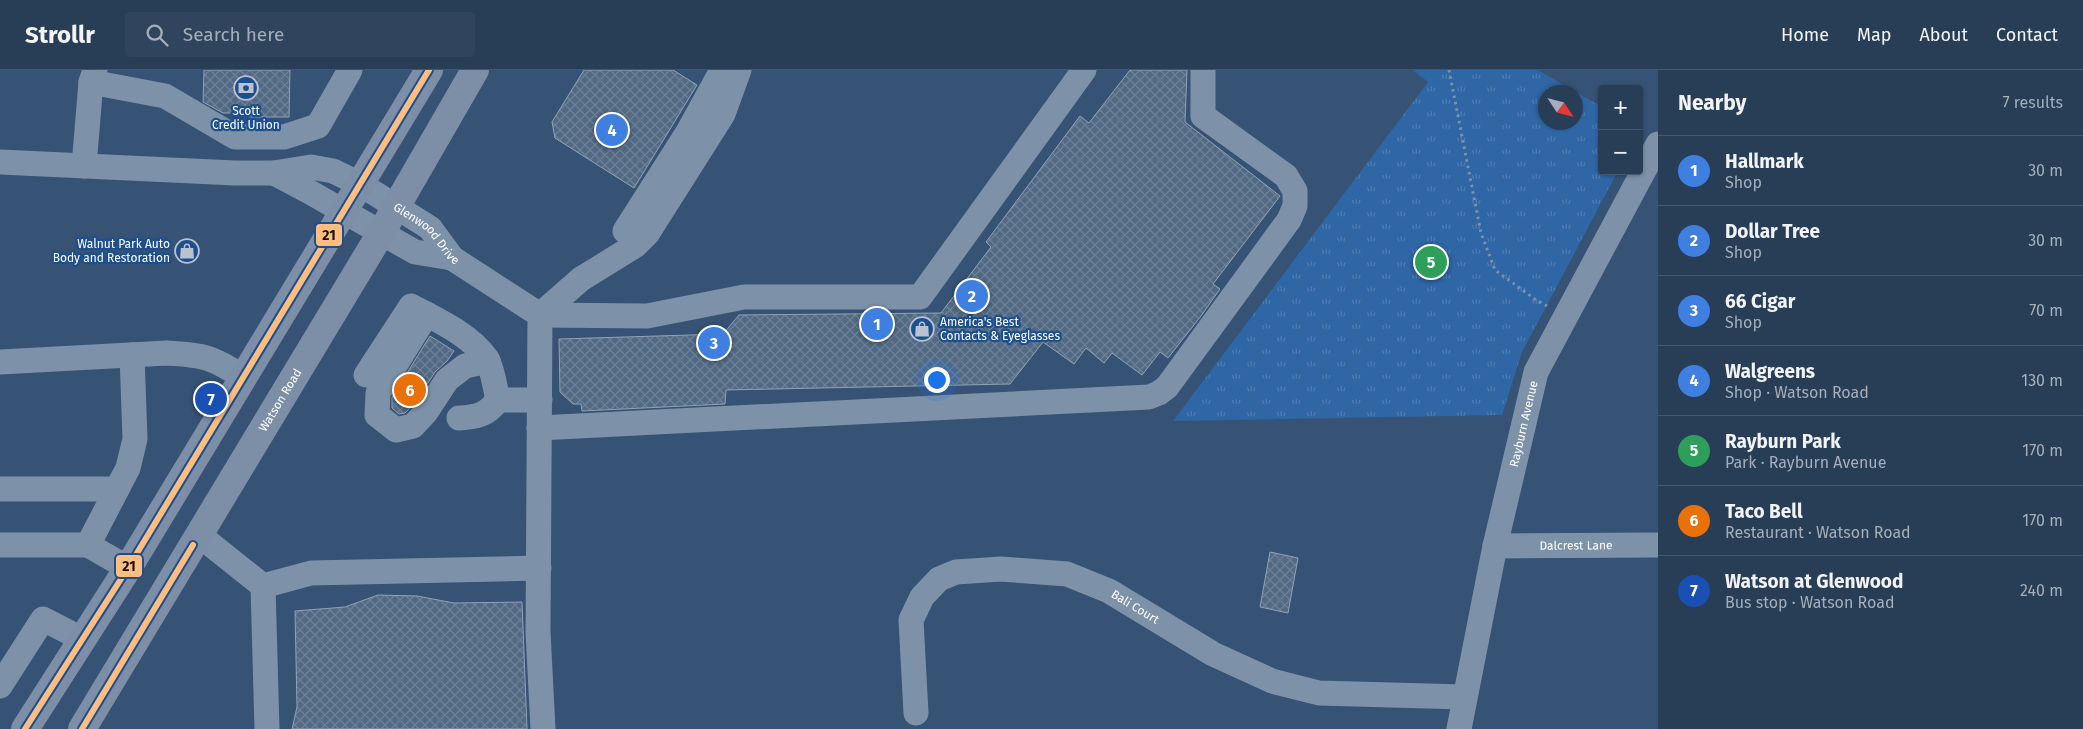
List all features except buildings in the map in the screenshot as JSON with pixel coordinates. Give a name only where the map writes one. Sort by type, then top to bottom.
[{"type":"main road","points":[[25,729],[128,568],[429,70]]},
{"type":"main road","name":"Watson Road","points":[[82,729],[381,233],[475,70]]},
{"type":"street","points":[[84,166],[93,76],[165,96],[235,137],[284,137],[318,126],[350,70]]},
{"type":"street","points":[[452,258],[540,315],[647,316],[744,297],[920,297],[1084,70]]},
{"type":"street","points":[[540,428],[1149,397],[1159,394],[1173,379],[1289,220],[1295,206],[1295,191],[1286,176],[1203,116],[1203,70]]},
{"type":"street","points":[[543,729],[538,632],[540,315],[581,279],[636,245],[647,234],[723,114],[731,72]]},
{"type":"street","points":[[625,231],[688,132],[731,72]]},
{"type":"street","points":[[235,137],[235,173]]},
{"type":"street","name":"Rayburn Avenue","points":[[1459,729],[1495,546],[1536,372],[1658,144]]},
{"type":"street","name":"Glenwood Drive","points":[[0,162],[235,173],[274,173],[310,167],[330,169],[360,184],[430,228],[452,258]]},
{"type":"street","name":"Glenwood Drive","points":[[274,173],[415,252],[452,258]]},
{"type":"street","points":[[366,375],[411,306],[462,336],[480,350],[488,361],[498,400],[492,409],[478,417],[459,418]]},
{"type":"street","points":[[427,314],[378,393],[377,415],[396,430],[414,426],[426,412],[447,380],[464,366],[488,361]]},
{"type":"street","points":[[0,362],[132,355],[206,356],[243,378]]},
{"type":"street","points":[[88,545],[128,468],[135,439],[132,355]]},
{"type":"street","points":[[498,400],[540,400]]},
{"type":"street","points":[[0,489],[117,489]]},
{"type":"street","points":[[199,536],[263,586]]},
{"type":"street","points":[[0,545],[88,545],[128,568]]},
{"type":"street","name":"Dalcrest Lane","points":[[1495,546],[1658,545]]},
{"type":"street","points":[[263,586],[311,573],[538,568]]},
{"type":"street","name":"Bali Court","points":[[916,713],[911,620],[922,597],[939,579],[956,572],[1001,569],[1067,574],[1108,591],[1213,654],[1272,681],[1319,694],[1464,697]]},
{"type":"street","points":[[263,586],[267,729]]},
{"type":"street","points":[[0,686],[43,619],[82,639]]},
{"type":"path","points":[[1449,70],[1481,233],[1495,270],[1536,300],[1566,316]]},
{"type":"green space","points":[[1413,70],[1538,70],[1564,85],[1538,85],[1538,130],[1583,130],[1583,96],[1598,105],[1598,175],[1616,175],[1522,352],[1502,415],[1173,421],[1428,82]]},
{"type":"transit line","name":"21","points":[[25,729],[128,568],[429,70]]},
{"type":"transit line","name":"21","points":[[82,729],[193,545]]},
{"type":"place","name":"Scott Credit Union","points":[[246,88]]},
{"type":"place","name":"Walgreens","points":[[612,130]]},
{"type":"place","name":"Walnut Park Auto Body and Restoration","points":[[187,251]]},
{"type":"place","name":"Rayburn Park","points":[[1431,262]]},
{"type":"place","name":"Dollar Tree","points":[[972,296]]},
{"type":"place","name":"Hallmark","points":[[877,324]]},
{"type":"place","name":"America's Best Contacts & Eyeglasses","points":[[922,329]]},
{"type":"place","name":"66 Cigar","points":[[714,343]]},
{"type":"place","name":"Taco Bell","points":[[410,390]]},
{"type":"place","name":"Watson at Glenwood","points":[[211,399]]}]
